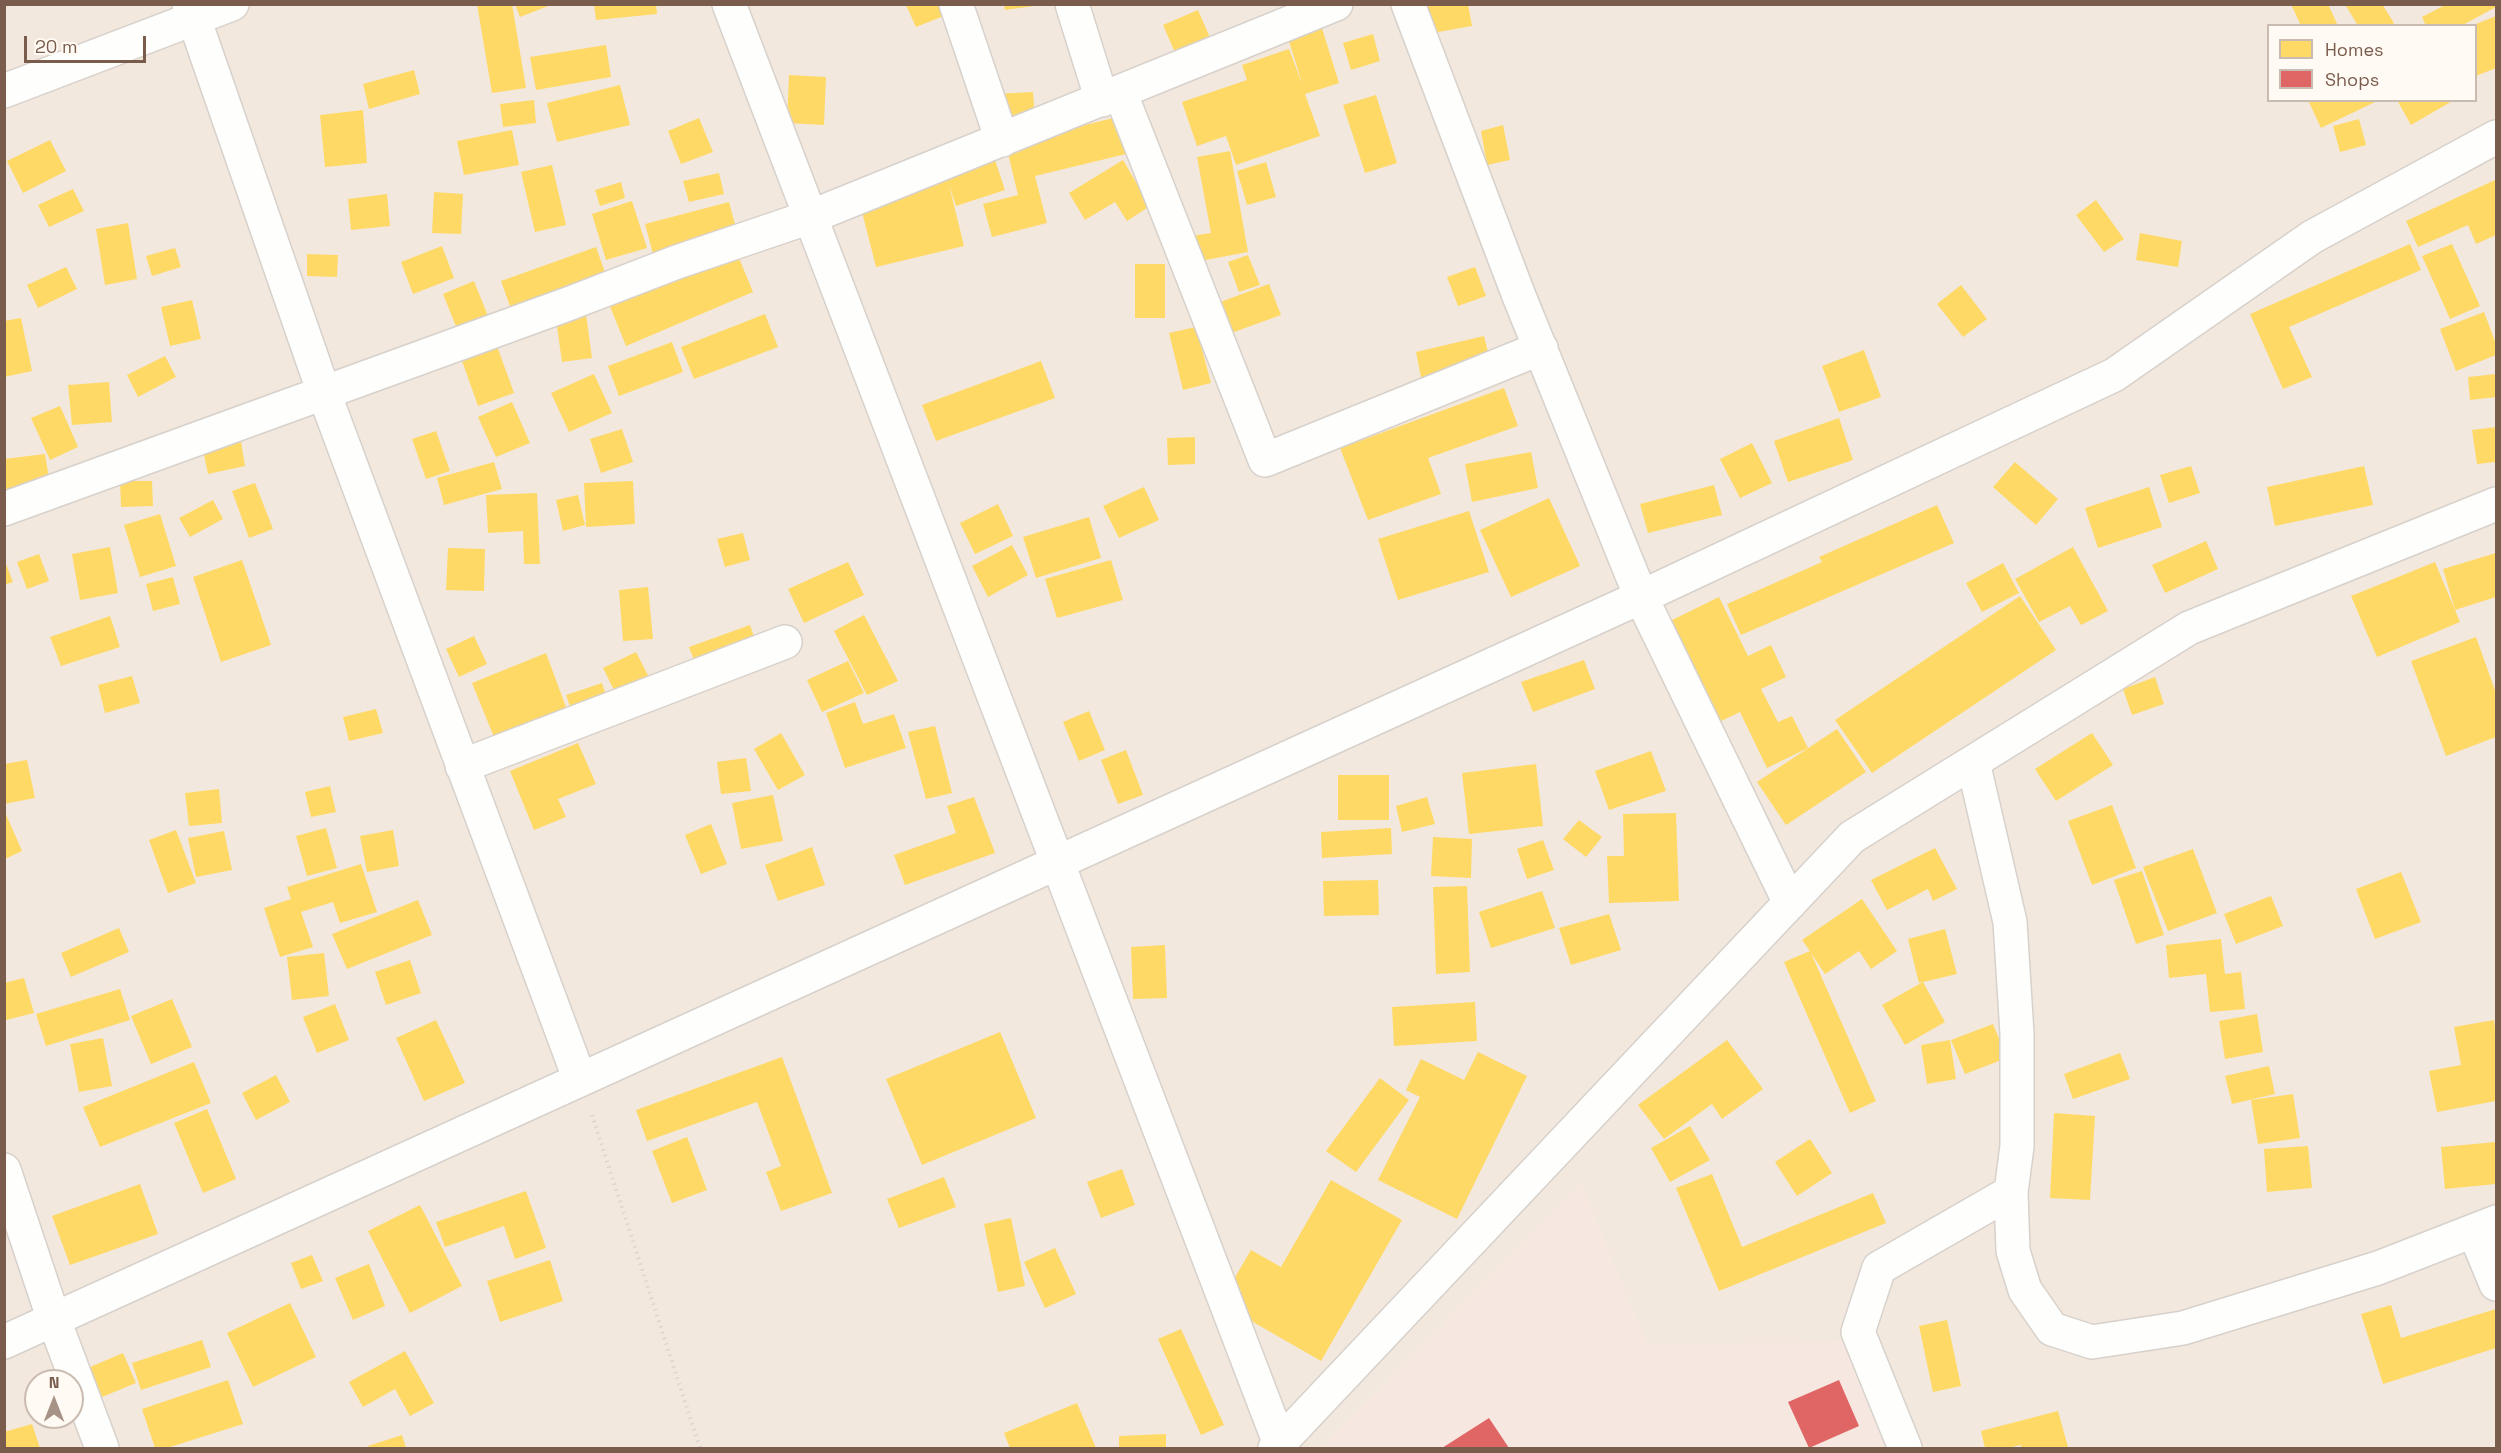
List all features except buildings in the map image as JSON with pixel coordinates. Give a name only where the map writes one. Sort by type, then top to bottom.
[{"type":"street","points":[[4,91],[192,12],[232,4]]},
{"type":"street","points":[[729,4],[1278,1446],[1852,837],[2189,628],[2496,504]]},
{"type":"street","points":[[956,4],[1002,140]]},
{"type":"street","points":[[1072,4],[1265,460],[1541,348]]},
{"type":"street","points":[[4,509],[568,304],[677,262],[810,217],[1336,4]]},
{"type":"street","points":[[1408,4],[1541,348],[1641,597],[1790,903]]},
{"type":"street","points":[[192,12],[324,393],[580,1080]]},
{"type":"street","points":[[4,1342],[1641,597],[2114,375],[2312,237],[2496,137]]},
{"type":"street","points":[[462,766],[785,642]]},
{"type":"street","points":[[1973,762],[2010,922],[2017,1035],[2017,1146],[2011,1192],[2013,1251],[2025,1290],[2052,1329],[2092,1342],[2183,1328],[2378,1268],[2485,1227],[2496,1284]]},
{"type":"street","points":[[4,1170],[54,1320],[102,1449]]},
{"type":"street","points":[[1905,1449],[1858,1332],[1879,1268],[2011,1192]]},
{"type":"path","points":[[580,1080],[700,1449]]},
{"type":"shaded area","points":[[5,5],[2496,5],[2496,1448],[5,1448]]},
{"type":"shaded area","points":[[1581,1183],[1648,1345],[1862,1341],[1904,1448],[1320,1448]]}]
